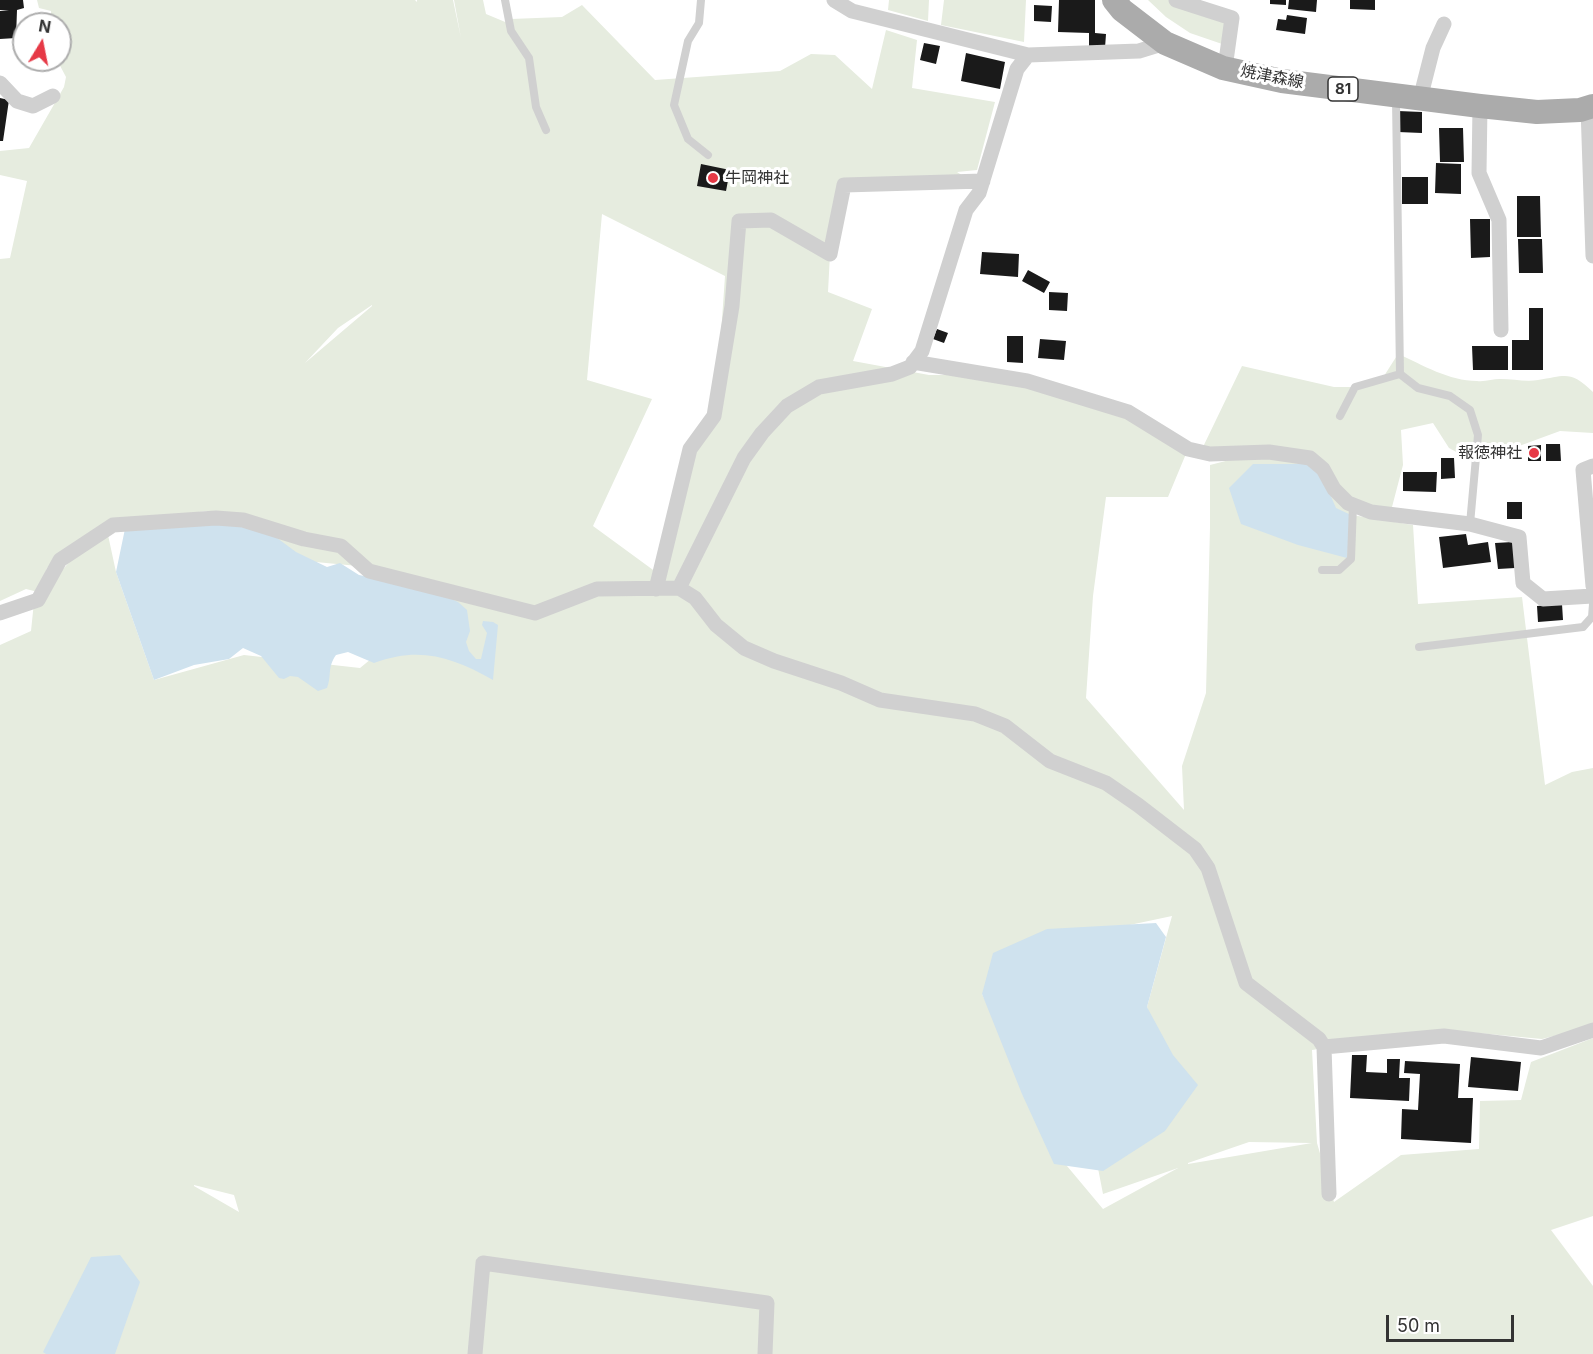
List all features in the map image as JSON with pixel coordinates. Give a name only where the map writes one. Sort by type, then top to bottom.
[{"type":"main road","name":"焼津森線","points":[[1114,0],[1122,10],[1165,43],[1226,68],[1282,81],[1537,112],[1591,107]]},
{"type":"street","points":[[834,0],[852,11],[1028,55],[1139,51],[1165,43]]},
{"type":"street","points":[[1176,0],[1232,18],[1226,68]]},
{"type":"street","points":[[1420,99],[1432,48],[1444,24]]},
{"type":"street","points":[[679,588],[744,458],[762,433],[787,406],[819,387],[892,374],[910,367],[922,351],[966,210],[979,193],[1017,69],[1028,55]]},
{"type":"street","points":[[0,83],[16,101],[33,106],[53,96]]},
{"type":"street","points":[[1480,106],[1479,173],[1499,220],[1501,330]]},
{"type":"street","points":[[1591,107],[1593,256]]},
{"type":"street","points":[[656,589],[690,449],[714,416],[732,306],[738,221],[771,220],[830,254],[844,184],[983,181]]},
{"type":"street","points":[[913,362],[1027,381],[1128,412],[1188,449],[1210,454],[1269,452],[1310,458],[1323,469],[1334,489],[1348,503],[1371,512],[1470,524],[1519,537],[1523,583],[1543,599],[1593,596]]},
{"type":"street","points":[[1593,466],[1583,470],[1593,586]]},
{"type":"street","points":[[0,613],[38,600],[60,560],[113,525],[216,518],[243,520],[304,539],[342,546],[369,571],[535,613],[597,589],[679,588],[695,598],[716,625],[744,648],[774,661],[841,683],[880,700],[975,714],[1005,726],[1050,761],[1106,783],[1195,849],[1208,868],[1246,983],[1319,1039],[1324,1047],[1329,1194]]},
{"type":"street","points":[[1324,1047],[1444,1036],[1541,1048],[1593,1030]]},
{"type":"street","points":[[475,1354],[483,1263],[767,1303],[765,1354]]},
{"type":"lane","points":[[506,0],[511,31],[529,58],[536,107],[546,130]]},
{"type":"lane","points":[[701,0],[699,23],[688,41],[674,105],[688,139],[708,155]]},
{"type":"lane","points":[[1396,95],[1400,374]]},
{"type":"lane","points":[[1340,416],[1355,387],[1400,374]]},
{"type":"lane","points":[[1400,374],[1418,388],[1450,396],[1470,411],[1478,435],[1470,524]]},
{"type":"lane","points":[[1322,570],[1339,570],[1351,559],[1353,505]]},
{"type":"lane","points":[[1419,647],[1583,627],[1592,617],[1593,604]]},
{"type":"shaded area","points":[[37,0],[415,0],[417,2],[417,0],[453,0],[461,38],[454,0],[483,0],[486,14],[510,24],[511,19],[562,17],[582,5],[655,80],[780,71],[811,54],[835,55],[872,89],[886,30],[917,40],[912,88],[995,102],[977,170],[957,172],[971,181],[844,185],[830,254],[828,292],[872,309],[853,361],[929,375],[977,375],[1027,381],[1128,412],[1188,449],[1168,497],[1106,497],[1093,596],[1086,698],[1184,810],[1182,766],[1206,693],[1210,465],[1257,453],[1202,449],[1242,366],[1334,387],[1355,387],[1384,376],[1398,354],[1436,372],[1467,380],[1533,381],[1567,376],[1585,385],[1593,392],[1593,433],[1560,431],[1511,449],[1471,460],[1449,448],[1433,423],[1401,430],[1403,465],[1392,507],[1359,502],[1328,477],[1352,515],[1413,525],[1418,604],[1522,597],[1545,785],[1572,772],[1593,768],[1593,1026],[1542,1039],[1446,1030],[1312,1050],[1317,1143],[1334,1202],[1401,1155],[1479,1149],[1480,1101],[1521,1100],[1531,1062],[1593,1038],[1593,1216],[1551,1230],[1593,1286],[1593,1354],[0,1354],[0,645],[31,631],[34,602],[79,551],[108,535],[116,572],[154,680],[244,655],[360,668],[382,650],[408,651],[418,638],[358,566],[305,561],[207,511],[108,523],[47,568],[38,592],[26,589],[0,601],[0,259],[10,258],[27,181],[0,175],[0,151],[29,148],[64,87],[66,77],[63,72],[72,72],[72,12],[39,8]],"holes":[[[602,214],[725,276],[716,406],[690,449],[660,575],[593,526],[652,399],[587,380]],[[372,306],[305,363],[338,328]],[[1172,916],[1147,1007],[1170,1076],[1157,1123],[1129,1154],[1097,1163],[1103,1194],[1178,1168],[1103,1209],[1067,1166],[982,994],[1001,987],[1047,929],[1106,930]],[[1249,1142],[1312,1143],[1188,1164]],[[194,1186],[234,1195],[239,1212]]]},
{"type":"shaded area","points":[[889,0],[929,0],[928,21],[888,10]]},
{"type":"shaded area","points":[[944,0],[1026,0],[1024,42],[941,25]]},
{"type":"shaded area","points":[[1148,0],[1174,0],[1225,22],[1225,45],[1190,33],[1166,17]]},
{"type":"water","points":[[1253,464],[1307,464],[1320,471],[1336,508],[1351,515],[1347,558],[1298,545],[1241,524],[1229,488]]},
{"type":"water","points":[[226,519],[273,535],[296,552],[327,567],[340,563],[359,575],[384,580],[408,579],[458,602],[467,610],[470,631],[466,642],[469,651],[476,659],[481,659],[487,633],[482,625],[483,621],[498,625],[493,680],[464,665],[435,656],[406,655],[374,663],[348,652],[336,655],[327,688],[318,691],[298,677],[279,678],[261,656],[243,648],[229,659],[194,665],[154,680],[116,572],[126,524]]},
{"type":"water","points":[[1156,923],[1166,937],[1147,1007],[1173,1055],[1198,1085],[1165,1131],[1103,1171],[1054,1164],[1022,1094],[982,994],[993,953],[1047,929]]},
{"type":"water","points":[[120,1255],[140,1282],[115,1354],[46,1354],[43,1352],[91,1257]]},
{"type":"building","points":[[0,0],[23,0],[24,8],[12,12],[12,38],[0,39],[0,11],[9,11],[0,10]]},
{"type":"building","points":[[1059,0],[1095,0],[1095,33],[1106,34],[1105,48],[1089,47],[1089,33],[1058,32]]},
{"type":"building","points":[[1270,0],[1286,0],[1286,5],[1270,4]]},
{"type":"building","points":[[1289,0],[1317,0],[1316,12],[1288,9]]},
{"type":"building","points":[[1350,0],[1375,0],[1375,10],[1350,9]]},
{"type":"building","points":[[1034,5],[1052,6],[1051,22],[1034,21]]},
{"type":"building","points":[[1287,15],[1307,18],[1305,34],[1276,30],[1278,19],[1286,20]]},
{"type":"building","points":[[924,43],[940,46],[936,64],[920,60]]},
{"type":"building","points":[[966,53],[1005,62],[1000,89],[961,81]]},
{"type":"building","points":[[0,98],[9,100],[3,141],[0,141]]},
{"type":"building","points":[[1398,111],[1422,112],[1422,133],[1398,132]]},
{"type":"building","points":[[1439,128],[1463,128],[1464,162],[1440,162]]},
{"type":"building","points":[[1436,163],[1461,164],[1461,194],[1435,193]]},
{"type":"building","name":"牛岡神社","points":[[701,164],[730,170],[726,191],[697,186]]},
{"type":"building","points":[[1402,177],[1428,177],[1428,204],[1402,204]]},
{"type":"building","points":[[1517,196],[1540,196],[1541,237],[1517,237]]},
{"type":"building","points":[[1470,219],[1490,219],[1490,257],[1471,258]]},
{"type":"building","points":[[1518,239],[1542,239],[1543,273],[1519,273]]},
{"type":"building","points":[[982,252],[1019,254],[1018,277],[980,274]]},
{"type":"building","points":[[1028,270],[1050,282],[1044,293],[1022,281]]},
{"type":"building","points":[[1049,292],[1068,293],[1067,311],[1049,310]]},
{"type":"building","points":[[1529,308],[1543,308],[1543,370],[1512,370],[1512,340],[1529,340]]},
{"type":"building","points":[[937,329],[948,333],[944,343],[933,339]]},
{"type":"building","points":[[1007,336],[1023,336],[1023,363],[1007,362]]},
{"type":"building","points":[[1040,339],[1066,341],[1064,360],[1038,358]]},
{"type":"building","points":[[1472,346],[1508,346],[1508,370],[1473,370]]},
{"type":"building","points":[[1546,444],[1560,444],[1561,461],[1546,461]]},
{"type":"building","name":"報徳神社","points":[[1541,445],[1541,461],[1528,461],[1528,446]]},
{"type":"building","points":[[1441,458],[1454,458],[1455,478],[1441,479]]},
{"type":"building","points":[[1403,472],[1437,472],[1436,492],[1403,491]]},
{"type":"building","points":[[1507,502],[1522,502],[1522,519],[1507,519]]},
{"type":"building","points":[[1466,534],[1468,545],[1488,542],[1491,562],[1443,568],[1439,537]]},
{"type":"building","points":[[1513,542],[1515,568],[1498,569],[1495,543]]},
{"type":"building","points":[[1562,604],[1563,620],[1538,622],[1537,606]]},
{"type":"building","points":[[1352,1055],[1367,1055],[1366,1072],[1387,1073],[1387,1059],[1400,1059],[1399,1078],[1410,1078],[1409,1101],[1350,1098]]},
{"type":"building","points":[[1471,1057],[1521,1062],[1518,1091],[1468,1087]]},
{"type":"building","points":[[1405,1061],[1460,1064],[1458,1098],[1473,1098],[1471,1143],[1401,1139],[1402,1109],[1418,1110],[1420,1074],[1404,1073]]},
{"type":"place","name":"牛岡神社","points":[[713,178]]},
{"type":"place","name":"報徳神社","points":[[1534,453]]}]
